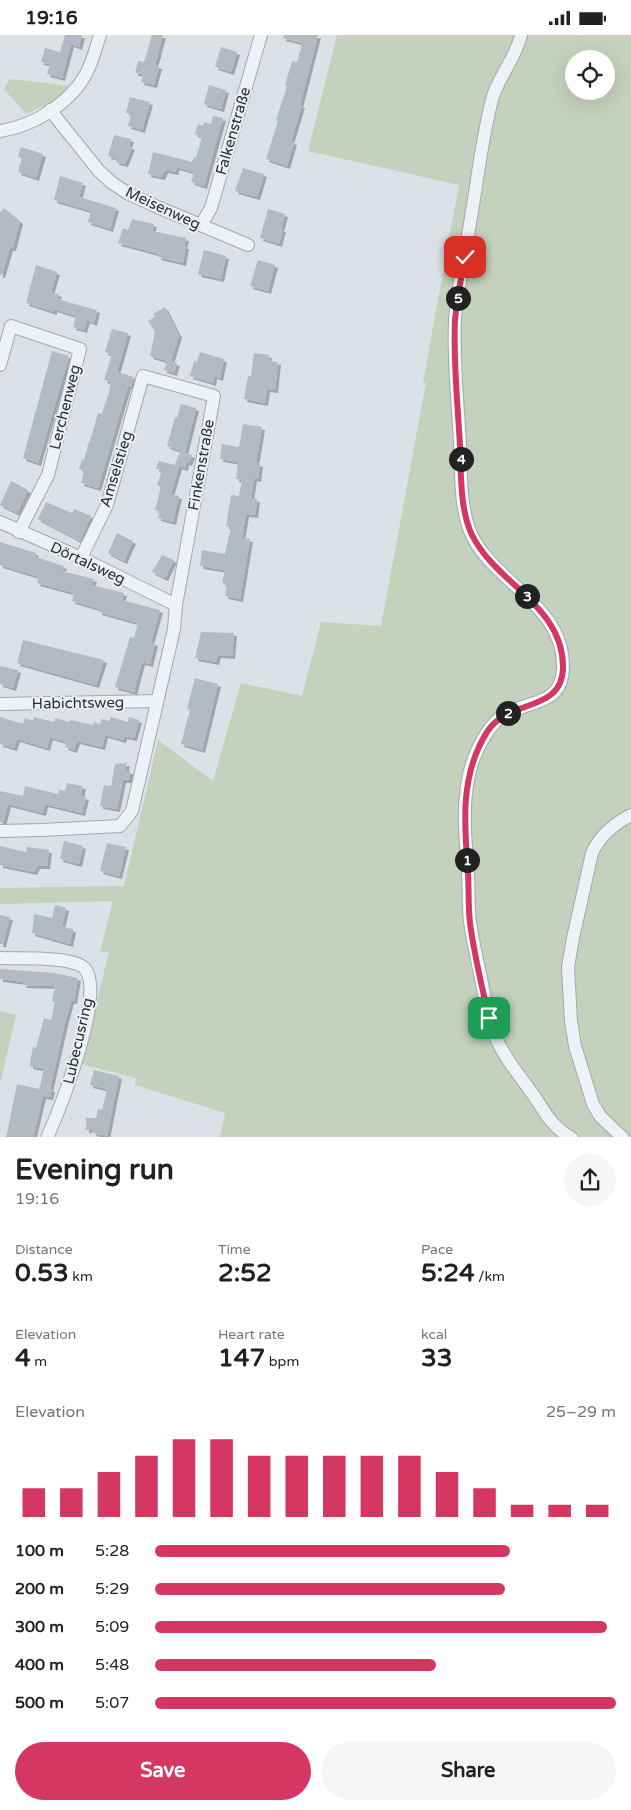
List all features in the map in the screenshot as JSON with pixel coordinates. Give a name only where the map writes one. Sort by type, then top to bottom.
[{"type":"street","points":[[0,131],[22,125],[60,105],[76,89],[87,72],[100,35]]},
{"type":"street","name":"Falkenstraße","points":[[201,225],[214,199],[260,35]]},
{"type":"street","points":[[521,35],[492,99],[480,154],[457,305],[455,352],[461,460],[465,513],[472,534],[479,548],[490,561],[532,601],[549,622],[561,649],[563,672],[560,684],[551,696],[503,716],[494,723],[487,733],[471,769],[466,794],[464,821],[470,923],[491,1026],[501,1048],[551,1122],[562,1132],[572,1137]]},
{"type":"street","name":"Meisenweg","points":[[50,110],[99,171],[112,183],[137,198],[248,245]]},
{"type":"street","name":"Lerchenweg","points":[[0,365],[11,326],[80,349],[48,475],[20,531]]},
{"type":"street","name":"Amselstieg","points":[[81,558],[107,505],[143,376]]},
{"type":"street","name":"Finkenstraße","points":[[143,376],[214,396],[176,605]]},
{"type":"street","name":"Dörtalsweg","points":[[0,522],[81,558],[176,605]]},
{"type":"street","points":[[0,831],[120,826],[132,811],[174,629],[176,605]]},
{"type":"street","name":"Habichtsweg","points":[[0,704],[157,701]]},
{"type":"street","points":[[623,1137],[600,1115],[591,1098],[573,1036],[568,976],[573,938],[592,853],[602,836],[620,821],[631,815]]},
{"type":"street","name":"Lubecusring","points":[[0,958],[70,961],[83,967],[90,979],[86,1018],[77,1061],[48,1137]]},
{"type":"green space","points":[[337,35],[631,35],[631,1137],[220,1137],[225,1113],[135,1085],[136,1078],[81,1064],[109,952],[100,952],[113,901],[0,904],[0,888],[124,886],[158,740],[213,781],[241,683],[302,696],[321,622],[381,626],[426,383],[423,382],[459,185],[308,151]]},
{"type":"green space","points":[[10,79],[72,86],[52,102],[26,114],[4,89]]},
{"type":"green space","points":[[0,1011],[16,1015],[0,1084]]},
{"type":"building","points":[[65,35],[82,35],[79,47],[71,44],[62,78],[47,74],[50,64],[41,62],[45,48],[60,52]]},
{"type":"building","points":[[152,35],[163,35],[155,65],[159,66],[154,85],[141,82],[143,74],[135,73],[138,61],[144,62]]},
{"type":"building","points":[[284,35],[318,35],[300,105],[302,105],[291,141],[294,142],[287,166],[266,159],[278,121],[276,120],[287,86],[285,85],[292,61],[297,62],[302,43],[283,38]]},
{"type":"building","points":[[221,47],[237,52],[231,72],[215,67]]},
{"type":"building","points":[[209,85],[226,90],[221,109],[204,104]]},
{"type":"building","points":[[130,97],[150,102],[142,130],[128,126],[131,114],[126,113]]},
{"type":"building","points":[[213,116],[223,118],[204,186],[191,182],[194,172],[177,167],[175,172],[165,170],[162,177],[148,174],[153,152],[192,162],[194,157],[196,158],[202,137],[195,134],[198,124],[203,126],[204,122],[211,124]]},
{"type":"building","points":[[114,135],[131,139],[129,146],[132,147],[125,164],[116,162],[117,158],[108,156]]},
{"type":"building","points":[[21,147],[43,154],[36,178],[18,172],[22,158],[18,157]]},
{"type":"building","points":[[243,168],[264,174],[257,197],[235,191]]},
{"type":"building","points":[[60,176],[83,183],[79,197],[116,208],[110,229],[88,222],[91,211],[54,200]]},
{"type":"building","points":[[4,208],[20,221],[13,248],[10,248],[2,275],[0,275],[0,213]]},
{"type":"building","points":[[268,209],[285,214],[279,244],[260,238]]},
{"type":"building","points":[[132,219],[154,224],[152,231],[186,238],[183,263],[158,257],[159,254],[118,243],[123,228],[128,230]]},
{"type":"building","points":[[204,250],[226,256],[221,279],[198,274]]},
{"type":"building","points":[[258,260],[275,265],[268,291],[250,286]]},
{"type":"building","points":[[36,265],[57,272],[51,292],[59,294],[57,299],[97,310],[94,323],[87,320],[84,330],[73,327],[76,316],[54,309],[54,312],[26,303]]},
{"type":"building","points":[[165,307],[179,335],[171,361],[177,363],[174,373],[164,370],[167,361],[150,356],[155,332],[148,321],[155,317],[153,314]]},
{"type":"building","points":[[112,329],[128,333],[117,372],[134,377],[131,387],[128,386],[98,488],[81,483],[84,471],[79,469],[82,459],[84,460],[98,413],[102,414],[109,392],[111,382],[104,380],[112,354],[105,352]]},
{"type":"building","points":[[52,351],[69,356],[38,463],[23,458]]},
{"type":"building","points":[[200,352],[224,359],[220,378],[214,376],[213,383],[190,376],[194,361],[197,362]]},
{"type":"building","points":[[254,353],[269,355],[268,361],[278,362],[275,390],[267,389],[265,403],[244,399],[248,376],[251,376]]},
{"type":"building","points":[[181,404],[196,408],[185,452],[167,446],[175,417],[177,418]]},
{"type":"building","points":[[243,424],[262,427],[256,463],[260,464],[258,479],[254,478],[251,498],[257,499],[255,515],[246,514],[242,538],[250,539],[240,599],[225,596],[227,584],[222,583],[225,570],[200,566],[202,550],[225,554],[231,527],[226,526],[231,495],[239,496],[242,480],[236,479],[238,462],[220,459],[222,444],[239,447]]},
{"type":"building","points":[[180,451],[192,455],[189,463],[186,462],[185,468],[175,465]]},
{"type":"building","points":[[159,461],[179,466],[171,494],[179,496],[173,522],[158,518],[160,511],[155,510],[161,487],[157,485],[162,470],[156,469]]},
{"type":"building","points":[[11,481],[28,490],[17,513],[0,505]]},
{"type":"building","points":[[46,502],[72,513],[74,509],[91,516],[80,541],[38,519]]},
{"type":"building","points":[[117,533],[133,541],[124,561],[108,553]]},
{"type":"building","points":[[0,542],[36,553],[35,557],[64,566],[62,571],[94,579],[92,585],[124,593],[122,600],[160,610],[151,642],[155,643],[150,664],[142,662],[134,692],[115,687],[130,637],[134,638],[138,623],[99,612],[100,609],[72,601],[74,593],[37,583],[39,577],[0,565]]},
{"type":"building","points":[[162,555],[174,560],[165,578],[152,572]]},
{"type":"building","points":[[201,632],[234,633],[232,656],[218,655],[216,662],[195,658]]},
{"type":"building","points":[[23,640],[104,660],[96,685],[17,663]]},
{"type":"building","points":[[0,666],[18,670],[13,688],[0,684]]},
{"type":"building","points":[[195,678],[218,684],[202,750],[181,744],[190,710],[187,709]]},
{"type":"building","points":[[0,717],[23,724],[25,718],[33,721],[34,717],[54,722],[55,718],[93,725],[94,722],[100,724],[102,719],[110,721],[111,717],[128,722],[129,717],[139,720],[134,738],[124,736],[123,740],[105,735],[102,747],[77,741],[74,750],[65,747],[66,742],[50,737],[47,748],[17,739],[14,748],[0,744]]},
{"type":"building","points":[[127,763],[125,771],[130,771],[130,780],[123,780],[117,809],[100,806],[104,785],[111,786],[115,764]]},
{"type":"building","points":[[67,783],[83,786],[81,796],[86,797],[82,813],[45,804],[43,813],[8,804],[3,823],[0,822],[0,791],[23,796],[25,786],[58,794],[59,790],[65,791]]},
{"type":"building","points":[[64,841],[83,846],[79,864],[60,859]]},
{"type":"building","points":[[107,843],[126,847],[119,876],[100,871]]},
{"type":"building","points":[[0,846],[26,852],[27,847],[49,850],[47,866],[37,866],[34,872],[0,865]]},
{"type":"building","points":[[55,905],[66,908],[62,927],[73,929],[70,944],[32,933],[34,914],[52,918]]},
{"type":"building","points":[[0,915],[10,917],[3,944],[0,944]]},
{"type":"building","points":[[0,969],[54,973],[78,978],[74,1001],[71,1001],[65,1023],[50,1089],[52,1089],[50,1097],[43,1096],[33,1137],[6,1137],[17,1084],[39,1089],[40,1086],[44,1069],[30,1066],[30,1062],[33,1047],[36,1048],[44,1018],[51,1020],[55,1002],[52,1001],[55,986],[23,985],[24,982],[0,979]]},
{"type":"building","points":[[94,1070],[119,1076],[107,1136],[93,1133],[94,1129],[86,1130],[86,1118],[96,1118],[98,1109],[102,1110],[107,1089],[90,1085]]},
{"type":"route","points":[[465,257],[455,321],[455,352],[464,505],[467,521],[479,548],[538,607],[549,622],[561,649],[563,666],[560,684],[551,696],[508,713],[494,723],[477,752],[469,777],[464,821],[470,923],[489,1018]]}]
